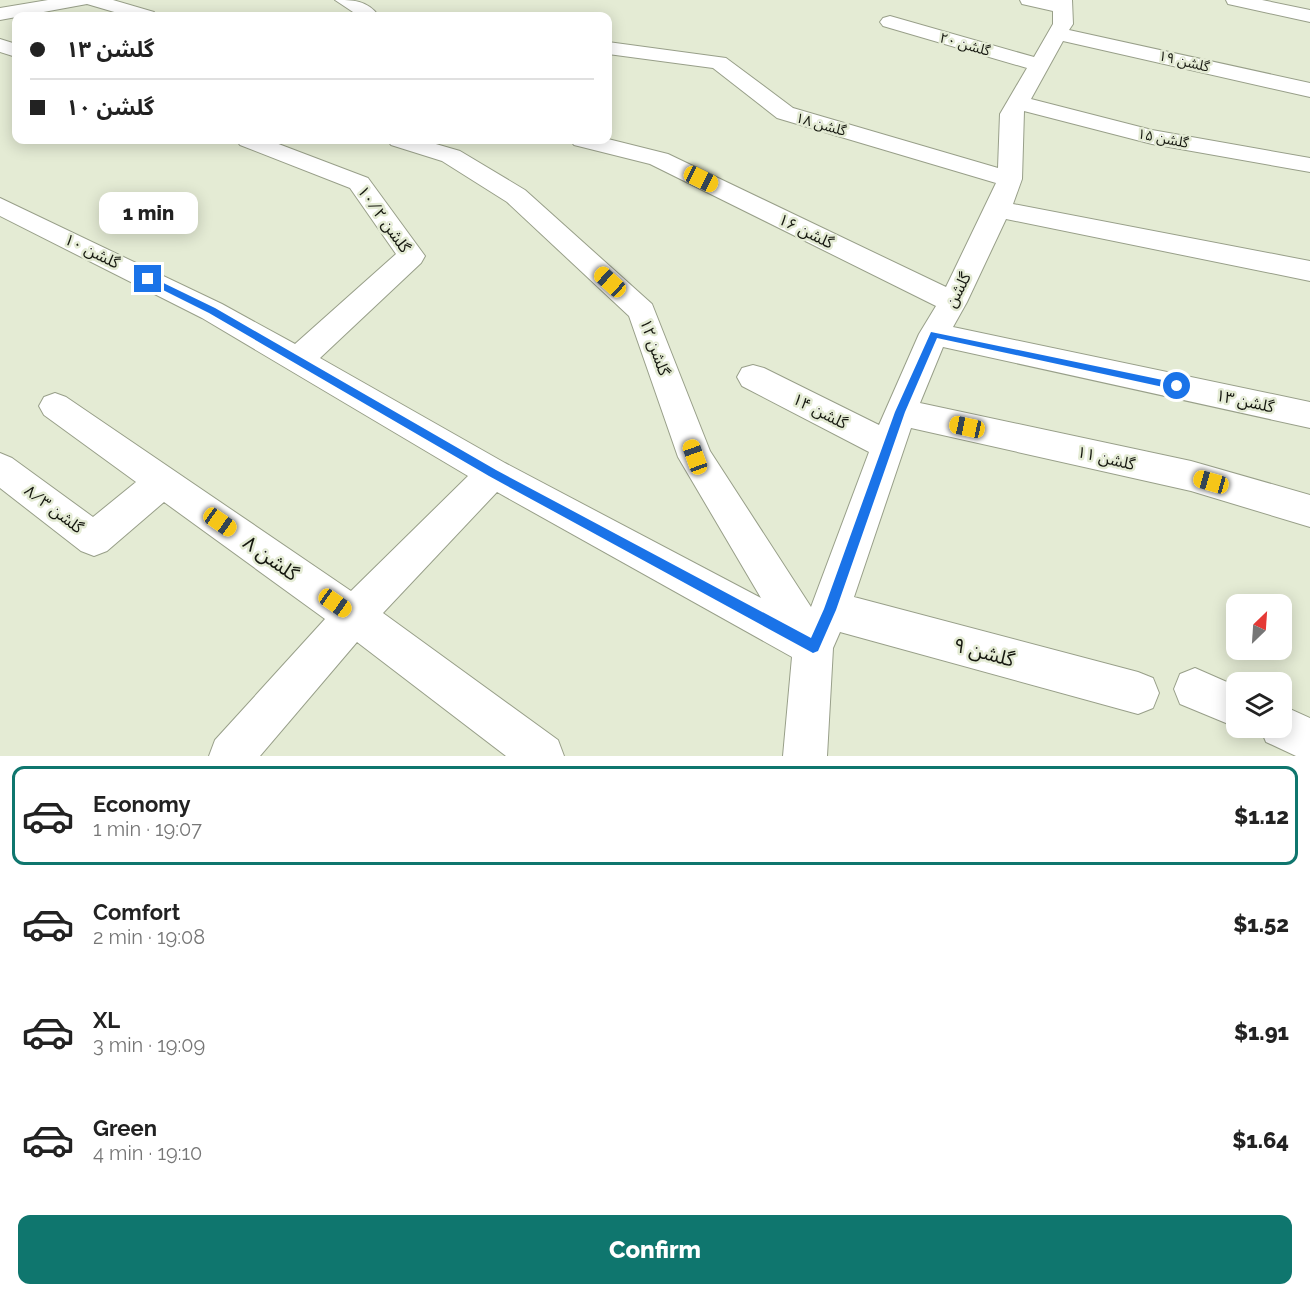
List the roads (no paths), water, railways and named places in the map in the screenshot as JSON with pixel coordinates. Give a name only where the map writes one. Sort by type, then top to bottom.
[{"type":"street","points":[[0,14],[81,0]]},
{"type":"street","points":[[93,0],[134,12]]},
{"type":"street","points":[[344,0],[365,12]]},
{"type":"street","name":"گلشن ۱۹","points":[[1029,0],[1061,14],[1310,90]]},
{"type":"street","points":[[1235,0],[1310,16]]},
{"type":"street","name":"گلشن","points":[[805,756],[813,646],[830,610],[900,412],[934,334],[998,209],[1010,179],[1011,114],[1039,65],[1061,14]]},
{"type":"street","name":"گلشن ۲۰","points":[[890,22],[1039,65]]},
{"type":"street","name":"گلشن ۱۸","points":[[612,49],[719,62],[785,113],[1010,179]]},
{"type":"street","name":"گلشن ۱۵","points":[[1018,103],[1152,137],[1310,165]]},
{"type":"street","name":"گلشن ۱۰/۲","points":[[258,144],[359,183],[411,256],[298,360]]},
{"type":"street","name":"گلشن ۱۲","points":[[412,144],[451,156],[516,196],[642,310],[695,457],[813,646]]},
{"type":"street","name":"گلشن ۱۶","points":[[598,144],[659,159],[952,302]]},
{"type":"street","name":"گلشن ۱۰","points":[[0,206],[212,311],[492,473],[813,646]]},
{"type":"street","points":[[998,209],[1310,271]]},
{"type":"street","name":"گلشن ۱۳","points":[[934,334],[1310,415]]},
{"type":"street","name":"گلشن ۱۴","points":[[753,377],[888,446]]},
{"type":"street","name":"گلشن ۸","points":[[55,406],[354,616],[542,756]]},
{"type":"street","name":"گلشن ۱۱","points":[[900,412],[1191,476],[1310,511]]},
{"type":"street","name":"گلشن ۸/۳","points":[[0,468],[93,539],[163,481]]},
{"type":"street","points":[[231,756],[354,616],[492,473]]},
{"type":"street","name":"گلشن ۹","points":[[830,610],[1138,693]]},
{"type":"street","points":[[1194,688],[1226,702]]},
{"type":"street","points":[[1292,732],[1310,740]]}]
